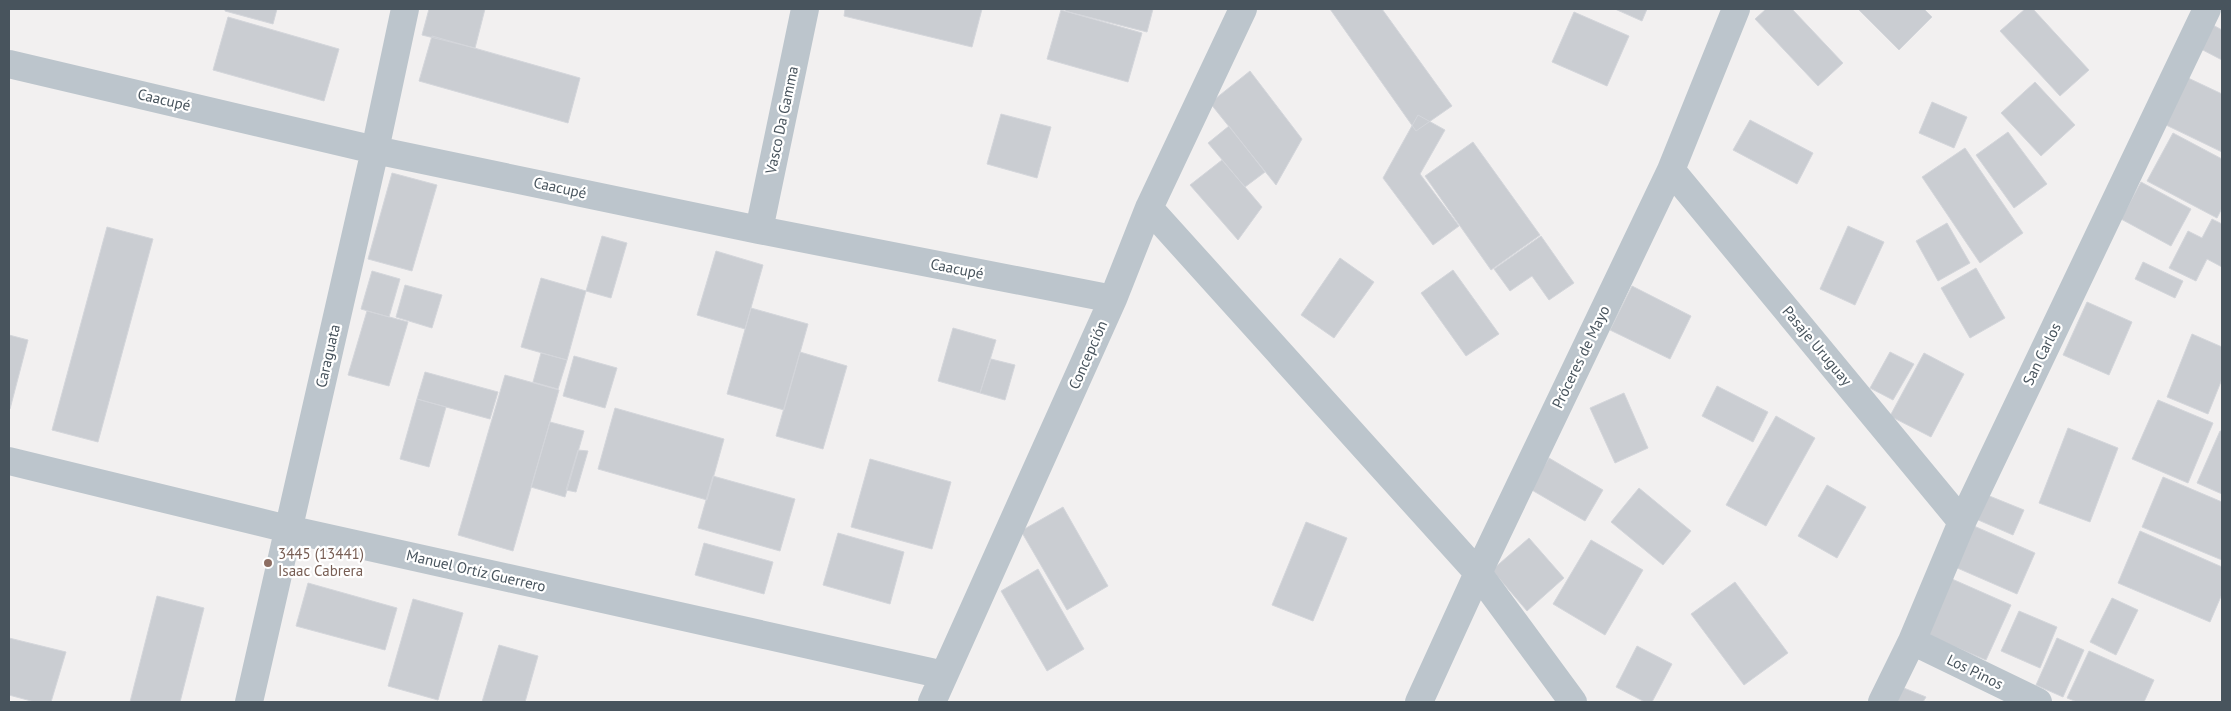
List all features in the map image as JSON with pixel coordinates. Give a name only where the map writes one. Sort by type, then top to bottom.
[{"type":"street","name":"Caraguata","points":[[249,702],[375,150],[405,9]]},
{"type":"street","name":"Vasco Da Gamma","points":[[759,230],[805,9]]},
{"type":"street","name":"Concepción","points":[[932,702],[1113,299],[1149,208],[1243,9]]},
{"type":"street","name":"Próceres de Mayo","points":[[1419,702],[1478,573],[1671,170],[1736,9]]},
{"type":"street","name":"San Carlos","points":[[1882,702],[1912,641],[1962,522],[2207,9]]},
{"type":"street","name":"Caacupé","points":[[9,64],[375,150],[759,230],[1113,299]]},
{"type":"street","name":"Pasaje Uruguay","points":[[1671,170],[1962,522]]},
{"type":"street","points":[[1149,208],[1478,573],[1573,702]]},
{"type":"street","name":"Manuel Ortíz Guerrero","points":[[9,461],[288,529],[944,675]]},
{"type":"street","name":"Los Pinos","points":[[1912,641],[2038,702]]},
{"type":"building","points":[[225,9],[277,9],[273,24],[225,11]]},
{"type":"building","points":[[429,9],[485,9],[475,48],[422,35]]},
{"type":"building","points":[[845,9],[982,9],[972,47],[844,16]]},
{"type":"building","points":[[1066,9],[1153,9],[1147,32],[1065,11]]},
{"type":"building","points":[[1330,9],[1382,9],[1452,106],[1416,131]]},
{"type":"building","points":[[1615,9],[1647,9],[1642,21]]},
{"type":"building","points":[[1766,9],[1792,9],[1843,63],[1818,86],[1755,19]]},
{"type":"building","points":[[1858,9],[1924,9],[1932,17],[1899,50]]},
{"type":"building","points":[[2025,9],[2033,9],[2089,70],[2060,96],[2000,31]]},
{"type":"building","points":[[1061,10],[1142,33],[1128,82],[1047,59]]},
{"type":"building","points":[[1574,12],[1629,36],[1607,86],[1552,62]]},
{"type":"building","points":[[228,17],[339,49],[324,101],[213,70]]},
{"type":"building","points":[[2211,24],[2222,30],[2222,60],[2199,48]]},
{"type":"building","points":[[432,36],[580,78],[568,123],[419,81]]},
{"type":"building","points":[[1250,71],[1302,139],[1276,185],[1210,103]]},
{"type":"building","points":[[2186,77],[2222,94],[2222,152],[2164,124]]},
{"type":"building","points":[[2035,82],[2075,125],[2041,156],[2001,113]]},
{"type":"building","points":[[1932,102],[1967,117],[1954,148],[1919,133]]},
{"type":"building","points":[[1001,114],[1051,127],[1037,178],[987,164]]},
{"type":"building","points":[[1418,115],[1445,130],[1420,174],[1459,226],[1433,245],[1383,178]]},
{"type":"building","points":[[1750,120],[1813,153],[1797,184],[1733,150]]},
{"type":"building","points":[[1229,126],[1265,172],[1245,187],[1208,143]]},
{"type":"building","points":[[2008,132],[2047,184],[2014,208],[1976,155]]},
{"type":"building","points":[[2173,133],[2222,159],[2222,208],[2217,218],[2147,181]]},
{"type":"building","points":[[1473,142],[1540,235],[1491,270],[1425,176]]},
{"type":"building","points":[[1965,148],[2023,233],[1980,263],[1922,177]]},
{"type":"building","points":[[1222,160],[1262,207],[1238,240],[1190,185]]},
{"type":"building","points":[[392,173],[437,185],[412,271],[368,259]]},
{"type":"building","points":[[2141,182],[2191,209],[2171,246],[2121,219]]},
{"type":"building","points":[[2212,219],[2222,224],[2222,267],[2207,259],[2196,281],[2169,268],[2188,231],[2202,238]]},
{"type":"building","points":[[1947,223],[1970,263],[1938,281],[1916,241]]},
{"type":"building","points":[[1848,226],[1884,242],[1855,305],[1820,289]]},
{"type":"building","points":[[107,227],[153,239],[98,442],[52,430]]},
{"type":"building","points":[[602,236],[627,243],[611,298],[586,291]]},
{"type":"building","points":[[1541,236],[1574,283],[1549,300],[1532,276],[1510,291],[1494,269]]},
{"type":"building","points":[[716,251],[763,265],[745,329],[697,315]]},
{"type":"building","points":[[1340,258],[1374,282],[1334,338],[1301,315]]},
{"type":"building","points":[[2143,262],[2183,281],[2175,298],[2135,279]]},
{"type":"building","points":[[1976,268],[2005,318],[1970,338],[1941,288]]},
{"type":"building","points":[[1453,270],[1499,334],[1466,356],[1421,293]]},
{"type":"building","points":[[372,271],[400,279],[389,317],[361,309]]},
{"type":"building","points":[[541,278],[586,291],[567,360],[521,347]]},
{"type":"building","points":[[405,285],[442,295],[432,328],[396,317]]},
{"type":"building","points":[[1632,286],[1691,316],[1670,359],[1610,330]]},
{"type":"building","points":[[2087,302],[2132,322],[2109,375],[2063,355]]},
{"type":"building","points":[[751,308],[808,324],[784,410],[727,394]]},
{"type":"building","points":[[367,311],[408,322],[389,386],[348,375]]},
{"type":"building","points":[[953,328],[996,340],[980,393],[938,381]]},
{"type":"building","points":[[2192,334],[2222,347],[2222,379],[2208,414],[2167,397]]},
{"type":"building","points":[[9,335],[28,340],[10,409],[9,409]]},
{"type":"building","points":[[800,352],[847,366],[823,449],[776,436]]},
{"type":"building","points":[[1890,352],[1914,364],[1893,400],[1870,388]]},
{"type":"building","points":[[541,353],[567,360],[558,389],[533,382]]},
{"type":"building","points":[[1924,353],[1964,374],[1931,437],[1890,416]]},
{"type":"building","points":[[574,356],[617,368],[605,408],[563,396]]},
{"type":"building","points":[[991,359],[1015,365],[1005,400],[980,393]]},
{"type":"building","points":[[425,372],[498,392],[490,419],[417,399]]},
{"type":"building","points":[[505,375],[559,390],[513,551],[458,535]]},
{"type":"building","points":[[1717,386],[1768,412],[1753,442],[1702,416]]},
{"type":"building","points":[[1624,393],[1648,448],[1615,463],[1590,408]]},
{"type":"building","points":[[417,399],[446,407],[429,467],[400,459]]},
{"type":"building","points":[[2158,400],[2213,423],[2188,483],[2132,459]]},
{"type":"building","points":[[615,408],[724,439],[707,500],[598,469]]},
{"type":"building","points":[[1776,416],[1815,438],[1766,526],[1726,505]]},
{"type":"building","points":[[550,422],[584,431],[565,497],[531,487]]},
{"type":"building","points":[[2068,428],[2118,448],[2090,522],[2039,503]]},
{"type":"building","points":[[2220,431],[2222,431],[2222,494],[2197,483]]},
{"type":"building","points":[[578,450],[588,451],[576,492],[566,490]]},
{"type":"building","points":[[1549,458],[1603,490],[1585,521],[1530,489]]},
{"type":"building","points":[[870,459],[951,482],[932,549],[851,527]]},
{"type":"building","points":[[713,476],[795,499],[780,551],[698,528]]},
{"type":"building","points":[[2163,477],[2222,502],[2222,560],[2142,527]]},
{"type":"building","points":[[1827,485],[1866,507],[1837,558],[1798,536]]},
{"type":"building","points":[[1639,488],[1691,531],[1663,565],[1611,522]]},
{"type":"building","points":[[1987,495],[2024,510],[2013,535],[1976,519]]},
{"type":"building","points":[[1063,507],[1108,586],[1067,610],[1021,531]]},
{"type":"building","points":[[1306,522],[1347,538],[1313,621],[1272,605]]},
{"type":"building","points":[[1974,526],[2035,553],[2017,594],[1955,567]]},
{"type":"building","points":[[2140,531],[2222,567],[2222,594],[2210,622],[2118,583]]},
{"type":"building","points":[[838,533],[904,552],[890,604],[823,585]]},
{"type":"building","points":[[1529,538],[1564,578],[1527,611],[1492,570]]},
{"type":"building","points":[[1591,540],[1643,570],[1605,635],[1553,604]]},
{"type":"building","points":[[704,543],[773,562],[764,594],[695,575]]},
{"type":"building","points":[[1038,569],[1084,649],[1047,671],[1001,591]]},
{"type":"building","points":[[1952,579],[2011,605],[1986,660],[1927,635]]},
{"type":"building","points":[[1735,582],[1788,653],[1744,685],[1691,614]]},
{"type":"building","points":[[308,583],[397,608],[385,650],[296,626]]},
{"type":"building","points":[[157,596],[204,608],[180,702],[130,702]]},
{"type":"building","points":[[2112,598],[2138,610],[2116,655],[2090,642]]},
{"type":"building","points":[[413,599],[463,613],[438,700],[388,686]]},
{"type":"building","points":[[2019,611],[2057,627],[2040,668],[2001,651]]},
{"type":"building","points":[[9,638],[66,652],[51,702],[35,702],[9,695]]},
{"type":"building","points":[[2057,638],[2084,650],[2063,697],[2036,685]]},
{"type":"building","points":[[499,645],[538,656],[525,702],[482,702]]},
{"type":"building","points":[[1637,646],[1672,664],[1652,702],[1645,702],[1616,687]]},
{"type":"building","points":[[2089,651],[2154,680],[2144,702],[2077,702],[2067,698]]},
{"type":"building","points":[[1894,684],[1926,697],[1923,702],[1886,702]]},
{"type":"place","name":"3445 (13441) Isaac Cabrera","points":[[268,563]]}]
